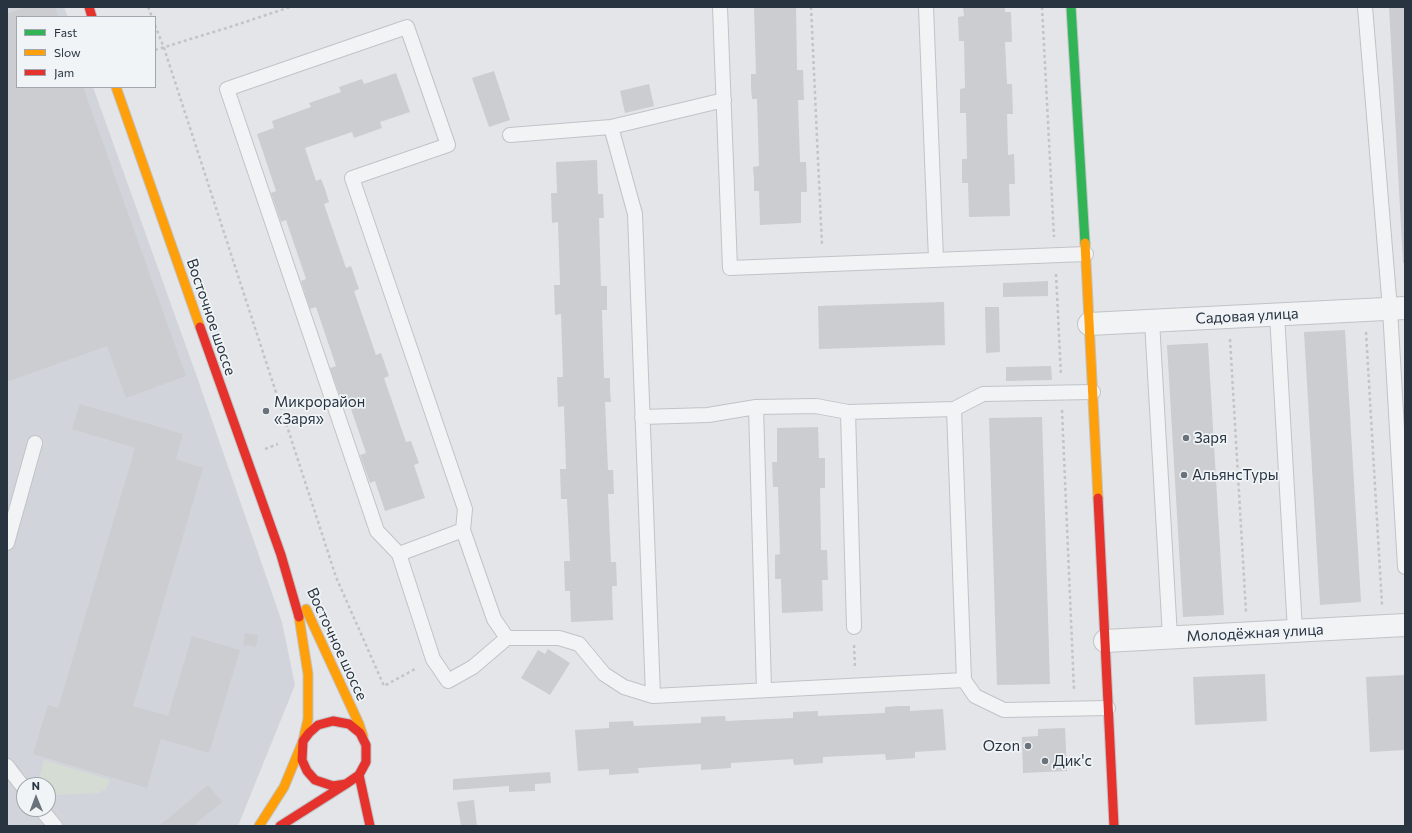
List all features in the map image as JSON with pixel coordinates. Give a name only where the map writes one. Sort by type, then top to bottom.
[{"type":"main road","points":[[1071,7],[1086,254],[1114,826]]},
{"type":"main road","name":"Восточное шоссе","points":[[116,88],[281,555],[299,614],[308,674],[308,719],[303,741],[284,787],[259,826]]},
{"type":"main road","name":"Восточное шоссе","points":[[281,555],[359,724],[366,745]]},
{"type":"main road","points":[[280,826],[346,784],[359,775],[366,762],[366,745],[360,733],[349,724],[333,721],[318,725],[303,741],[302,760],[307,771],[315,780],[333,786],[346,784]]},
{"type":"main road","points":[[359,775],[370,826]]},
{"type":"street","name":"Садовая улица","points":[[1089,324],[1398,308]]},
{"type":"street","name":"Молодёжная улица","points":[[1105,641],[1405,625]]},
{"type":"lane","points":[[720,7],[730,268],[1086,254]]},
{"type":"lane","points":[[926,7],[936,260]]},
{"type":"lane","points":[[1365,7],[1398,308],[1405,567]]},
{"type":"lane","points":[[507,638],[494,619],[463,530],[465,509],[352,178],[448,145],[407,27],[227,89],[377,531],[399,554],[433,659],[448,681],[473,667],[507,638],[559,638],[579,644],[604,674],[624,687],[653,696],[964,680]]},
{"type":"lane","points":[[510,135],[611,127],[724,100]]},
{"type":"lane","points":[[611,127],[635,214],[653,696]]},
{"type":"lane","points":[[1276,314],[1295,631]]},
{"type":"lane","points":[[1152,321],[1170,638]]},
{"type":"lane","points":[[642,417],[708,415],[756,406],[816,406],[848,412],[954,409],[983,394],[1093,392]]},
{"type":"lane","points":[[756,406],[764,690]]},
{"type":"lane","points":[[954,409],[964,680],[975,696],[1004,710],[1108,708]]},
{"type":"lane","points":[[848,412],[854,627]]},
{"type":"lane","points":[[7,543],[35,443]]},
{"type":"lane","points":[[399,554],[463,530]]},
{"type":"lane","points":[[7,766],[16,778]]},
{"type":"lane","points":[[48,817],[55,826]]},
{"type":"path","points":[[156,50],[290,7]]},
{"type":"path","points":[[811,7],[822,264]]},
{"type":"path","points":[[1042,7],[1055,255],[1074,709]]},
{"type":"path","points":[[156,28],[164,48],[336,576],[384,686],[433,659]]},
{"type":"path","points":[[1364,310],[1383,626]]},
{"type":"path","points":[[1229,317],[1247,634]]},
{"type":"path","points":[[854,627],[855,685]]},
{"type":"shaded area","points":[[7,7],[64,7],[68,16],[16,16],[16,88],[93,88],[196,374],[282,622],[295,685],[238,826],[7,826]]},
{"type":"shaded area","points":[[44,760],[110,780],[106,789],[99,793],[56,795],[56,777],[40,776]]},
{"type":"building","points":[[26,7],[55,7],[58,16],[16,16],[16,88],[83,88],[186,376],[126,398],[107,346],[7,382],[7,14]]},
{"type":"building","points":[[754,7],[796,7],[797,70],[803,70],[804,100],[798,100],[800,162],[806,162],[807,192],[801,192],[801,223],[760,225],[759,191],[754,191],[753,167],[759,166],[757,99],[752,99],[751,87],[751,74],[756,74]]},
{"type":"building","points":[[963,7],[1005,7],[1005,12],[1011,12],[1012,42],[1005,42],[1007,84],[1012,84],[1013,114],[1007,114],[1008,155],[1014,154],[1015,184],[1009,184],[1010,216],[969,217],[968,183],[962,183],[962,159],[967,159],[966,113],[960,113],[960,89],[965,88],[964,41],[959,41],[958,17],[964,16]]},
{"type":"building","points":[[1389,7],[1405,7],[1405,263],[1403,263]]},
{"type":"building","points":[[494,71],[510,120],[489,127],[472,78]]},
{"type":"building","points":[[396,73],[410,112],[380,122],[382,128],[354,138],[352,132],[305,148],[316,181],[321,179],[325,189],[329,202],[324,204],[346,268],[351,266],[359,289],[354,291],[376,355],[381,353],[389,376],[384,378],[406,442],[411,441],[419,463],[414,465],[425,498],[385,511],[375,481],[370,483],[360,455],[366,453],[346,394],[340,396],[330,368],[336,366],[316,307],[310,309],[301,281],[306,279],[286,220],[281,222],[271,193],[276,191],[257,134],[274,128],[272,121],[311,107],[309,103],[341,92],[339,87],[362,79],[364,84]]},
{"type":"building","points":[[649,84],[654,106],[625,113],[620,91]]},
{"type":"building","points":[[597,160],[598,194],[603,194],[604,218],[599,218],[601,286],[607,286],[607,310],[602,310],[604,378],[610,378],[611,402],[605,402],[608,470],[613,470],[614,494],[608,494],[611,562],[616,562],[617,586],[612,586],[613,620],[571,622],[570,591],[565,591],[564,561],[570,561],[567,499],[561,499],[560,469],[566,469],[564,406],[558,407],[557,377],[563,377],[561,314],[555,315],[554,285],[560,285],[558,222],[552,223],[551,193],[557,193],[556,162]]},
{"type":"building","points":[[1048,281],[1048,296],[1003,297],[1003,283]]},
{"type":"building","points":[[944,302],[945,345],[819,349],[818,306]]},
{"type":"building","points":[[985,307],[999,307],[1000,352],[986,353]]},
{"type":"building","points":[[1345,330],[1361,602],[1320,605],[1304,332]]},
{"type":"building","points":[[1208,343],[1224,615],[1183,617],[1167,345]]},
{"type":"building","points":[[1051,366],[1052,380],[1006,381],[1006,367]]},
{"type":"building","points":[[80,404],[183,434],[176,459],[203,468],[133,706],[168,716],[192,636],[240,650],[209,753],[161,739],[147,788],[33,754],[48,705],[58,708],[135,448],[72,429]]},
{"type":"building","points":[[1042,417],[1050,684],[997,685],[989,418]]},
{"type":"building","points":[[818,427],[819,458],[825,458],[825,488],[820,488],[821,550],[827,550],[828,580],[822,580],[823,611],[782,613],[781,579],[775,579],[775,555],[780,554],[778,487],[773,487],[772,462],[777,462],[777,428]]},
{"type":"building","points":[[245,633],[258,635],[256,647],[243,645]]},
{"type":"building","points":[[548,649],[570,663],[550,695],[521,678],[538,650],[545,654]]},
{"type":"building","points":[[1265,674],[1267,721],[1195,725],[1193,677]]},
{"type":"building","points":[[1405,675],[1405,750],[1370,752],[1366,677]]},
{"type":"building","points":[[910,706],[910,711],[943,709],[946,750],[915,752],[915,758],[886,760],[885,754],[823,757],[823,763],[794,765],[793,759],[731,763],[731,768],[701,770],[701,764],[638,768],[639,773],[609,775],[609,769],[578,771],[575,730],[609,728],[609,722],[633,721],[634,726],[701,723],[701,717],[725,716],[726,721],[793,718],[793,712],[818,711],[818,716],[885,713],[885,707]]},
{"type":"building","name":"Дик'с","points":[[1065,728],[1067,771],[1023,773],[1022,737],[1038,736],[1038,729]]},
{"type":"building","points":[[550,772],[551,783],[535,784],[535,791],[509,792],[509,786],[453,790],[453,779]]},
{"type":"building","points":[[208,785],[222,802],[193,826],[159,826]]},
{"type":"building","points":[[474,800],[477,826],[461,826],[457,802]]},
{"type":"traffic: fast","points":[[1071,7],[1085,243]]},
{"type":"traffic: slow","points":[[116,88],[200,327]]},
{"type":"traffic: slow","points":[[1085,243],[1098,498]]},
{"type":"traffic: slow","points":[[306,609],[359,724],[363,736]]},
{"type":"traffic: slow","points":[[259,826],[284,787],[303,741],[308,719],[308,674],[299,617]]},
{"type":"traffic: jam","points":[[89,7],[92,16]]},
{"type":"traffic: jam","points":[[200,327],[281,555],[299,617]]},
{"type":"traffic: jam","points":[[1098,498],[1114,826]]},
{"type":"traffic: jam","points":[[280,826],[346,784],[359,775],[366,762],[366,745],[360,733],[349,724],[333,721],[318,725],[303,741],[302,760],[307,771],[315,780],[333,786],[346,784]]},
{"type":"traffic: jam","points":[[359,775],[370,826]]},
{"type":"place","name":"Микрорайон «Заря»","points":[[266,411]]},
{"type":"place","name":"Заря","points":[[1186,438]]},
{"type":"place","name":"АльянсТуры","points":[[1184,475]]},
{"type":"place","name":"Ozon","points":[[1028,746]]},
{"type":"place","name":"Дик'с","points":[[1045,761]]}]
